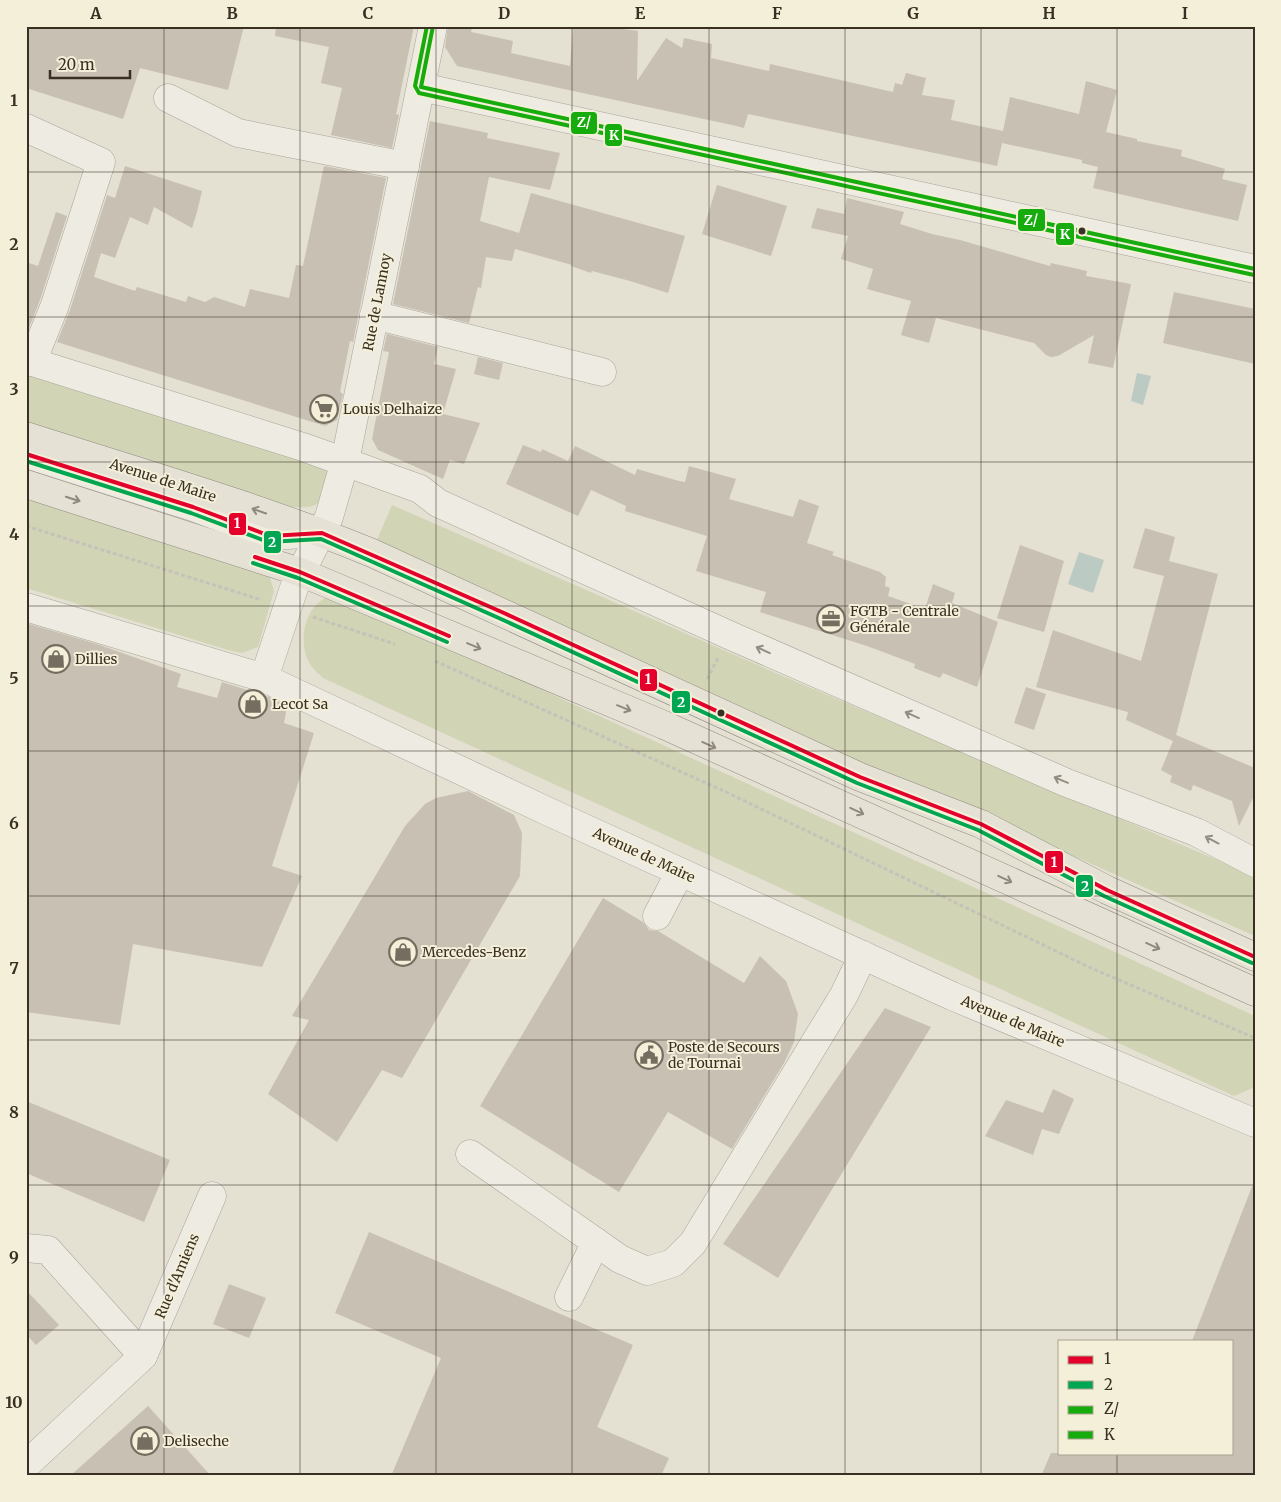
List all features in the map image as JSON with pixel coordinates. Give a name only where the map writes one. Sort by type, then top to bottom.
[{"type":"main road","name":"Avenue de Maire","points":[[26,436],[322,533],[504,613],[860,777],[981,824],[1107,890],[1255,957]]},
{"type":"main road","points":[[26,484],[300,572],[664,725],[1255,992]]},
{"type":"street","name":"Rue de Lannoy","points":[[264,678],[286,608],[300,572],[329,517],[345,461],[433,26]]},
{"type":"street","points":[[421,87],[1255,269]]},
{"type":"street","points":[[168,98],[238,133],[405,166]]},
{"type":"street","points":[[26,128],[101,162],[55,305],[29,361],[345,461],[420,489],[438,503],[710,626],[1066,783],[1196,832],[1255,863]]},
{"type":"street","points":[[374,315],[602,372]]},
{"type":"street","points":[[26,454],[193,507],[270,536],[322,533]]},
{"type":"street","name":"Avenue de Maire","points":[[26,607],[264,678],[680,872],[952,996],[1255,1122]]},
{"type":"street","points":[[657,916],[680,872]]},
{"type":"street","points":[[470,1154],[620,1259],[646,1271],[674,1263],[693,1243],[844,996],[863,955]]},
{"type":"street","name":"Rue d'Amiens","points":[[26,1465],[143,1356],[212,1196]]},
{"type":"street","points":[[569,1297],[596,1242]]},
{"type":"street","points":[[34,1245],[143,1356]]},
{"type":"path","points":[[26,526],[404,647]]},
{"type":"path","points":[[431,659],[726,792],[1091,968],[1255,1038]]},
{"type":"green space","points":[[26,370],[313,457],[327,470],[327,491],[324,498],[313,506],[285,506],[26,424]]},
{"type":"green space","points":[[33,500],[269,574],[274,591],[258,647],[242,653],[228,650],[26,588],[26,502]]},
{"type":"green space","points":[[392,505],[778,674],[1255,876],[1255,936],[833,750],[377,540]]},
{"type":"green space","points":[[335,595],[1255,1016],[1255,1087],[1234,1096],[323,678],[311,666],[306,654],[304,633],[306,622],[317,604],[325,598]]},
{"type":"shaded area","points":[[1137,373],[1151,376],[1143,405],[1131,401]]},
{"type":"shaded area","points":[[1079,552],[1104,560],[1093,593],[1068,584]]},
{"type":"building","points":[[26,26],[244,26],[228,90],[140,68],[123,119],[26,88]]},
{"type":"building","points":[[276,26],[414,26],[396,114],[399,115],[392,148],[331,135],[342,88],[321,83],[329,47],[275,36]]},
{"type":"building","points":[[448,26],[473,26],[471,32],[513,41],[511,53],[570,66],[573,26],[600,26],[638,31],[637,81],[666,38],[682,48],[684,38],[712,44],[711,58],[769,71],[770,64],[893,92],[895,83],[902,85],[906,73],[926,78],[922,95],[955,100],[951,120],[1003,131],[1010,97],[1079,114],[1086,81],[1117,90],[1106,132],[1137,139],[1137,141],[1182,150],[1181,156],[1225,169],[1222,179],[1247,185],[1238,221],[1093,188],[1098,167],[1082,163],[1082,160],[1002,143],[997,166],[748,114],[744,128],[457,66],[445,47]]},
{"type":"building","points":[[430,121],[488,133],[487,138],[560,153],[550,190],[489,177],[480,221],[519,233],[517,240],[531,193],[685,236],[668,293],[592,271],[591,273],[572,265],[515,249],[512,261],[486,257],[481,288],[478,287],[469,323],[393,304]]},
{"type":"building","points":[[125,166],[202,191],[197,212],[192,228],[154,207],[148,225],[130,217],[115,258],[101,253],[94,277],[135,291],[137,287],[186,302],[188,296],[205,302],[214,297],[245,307],[250,289],[289,298],[296,265],[303,266],[324,166],[386,178],[353,342],[350,341],[340,392],[343,394],[337,420],[325,426],[57,342],[70,310],[107,195],[115,198]]},
{"type":"building","points":[[717,185],[787,206],[771,256],[702,234]]},
{"type":"building","points":[[847,198],[904,212],[900,224],[932,234],[960,240],[1050,266],[1051,263],[1087,271],[1086,276],[1131,284],[1113,368],[1088,363],[1094,335],[1058,356],[1051,357],[1046,355],[1034,343],[936,318],[929,343],[901,335],[911,301],[867,289],[873,269],[841,259],[848,236],[811,228],[817,208],[844,214]]},
{"type":"building","points":[[56,212],[67,216],[40,300],[27,333],[26,262],[38,266]]},
{"type":"building","points":[[1174,292],[1255,309],[1255,364],[1163,343]]},
{"type":"building","points":[[387,334],[438,347],[434,364],[456,369],[443,414],[480,423],[464,464],[450,460],[443,479],[378,450],[372,439],[389,352],[383,351]]},
{"type":"building","points":[[478,357],[503,363],[499,380],[474,374]]},
{"type":"building","points":[[523,445],[541,452],[542,449],[568,461],[575,446],[635,475],[637,469],[685,482],[689,466],[736,479],[729,499],[793,517],[799,499],[819,506],[807,543],[834,552],[832,555],[880,572],[886,577],[885,586],[890,588],[888,596],[925,609],[933,584],[955,593],[952,603],[998,622],[977,687],[943,673],[940,678],[914,668],[915,664],[867,646],[760,612],[766,592],[696,571],[707,536],[625,511],[626,506],[591,490],[578,516],[506,484]]},
{"type":"building","points":[[1145,528],[1175,537],[1169,561],[1218,574],[1176,735],[1255,768],[1255,794],[1239,826],[1232,801],[1193,785],[1191,791],[1170,782],[1172,776],[1161,770],[1173,741],[1126,720],[1128,712],[1036,687],[1053,630],[1141,661],[1164,576],[1133,568]]},
{"type":"building","points":[[1020,545],[1064,561],[1044,632],[997,618]]},
{"type":"building","points":[[26,623],[100,645],[181,674],[177,687],[217,698],[222,682],[269,697],[287,706],[284,723],[314,733],[272,866],[302,876],[262,967],[133,944],[120,1025],[26,1012]]},
{"type":"building","points":[[1026,687],[1046,694],[1034,730],[1014,723]]},
{"type":"building","name":"Mercedes-Benz","points":[[468,791],[514,815],[522,833],[520,876],[402,1078],[382,1070],[337,1142],[268,1094],[309,1020],[292,1016],[405,826],[425,804],[436,798]]},
{"type":"building","name":"Poste de Secours de Tournai","points":[[603,898],[643,922],[649,930],[658,931],[744,983],[760,956],[786,981],[798,1014],[794,1042],[784,1063],[732,1149],[668,1112],[619,1192],[480,1106]]},
{"type":"building","points":[[885,1008],[931,1027],[778,1278],[723,1244]]},
{"type":"building","points":[[1053,1089],[1074,1099],[1059,1134],[1042,1129],[1033,1155],[985,1136],[1006,1100],[1043,1113]]},
{"type":"building","points":[[26,1101],[170,1160],[144,1222],[26,1173]]},
{"type":"building","points":[[1253,1184],[1255,1476],[1041,1476],[1051,1453],[1234,1454],[1234,1340],[1192,1340]]},
{"type":"building","points":[[369,1232],[633,1345],[597,1427],[669,1458],[661,1476],[391,1476],[441,1358],[335,1313]]},
{"type":"building","points":[[229,1284],[266,1298],[249,1338],[213,1324]]},
{"type":"building","points":[[26,1290],[59,1325],[36,1345],[26,1334]]},
{"type":"building","name":"Deliseche","points":[[148,1406],[211,1476],[70,1476]]},
{"type":"transit line","name":"K","points":[[427,26],[415,86],[419,93],[1254,275]]},
{"type":"transit line","name":"Z/","points":[[433,26],[421,87],[1255,269]]},
{"type":"transit line","name":"1","points":[[26,454],[193,507],[270,536],[322,533],[504,613],[860,777],[981,824],[1107,890],[1255,957]]},
{"type":"transit line","name":"2","points":[[26,461],[191,513],[268,542],[321,539],[501,619],[857,783],[978,830],[1104,896],[1252,963]]},
{"type":"transit line","name":"1","points":[[255,557],[300,572],[449,636]]},
{"type":"transit line","name":"2","points":[[253,563],[298,578],[447,642]]},
{"type":"place","name":"Louis Delhaize","points":[[324,409]]},
{"type":"place","name":"FGTB - Centrale Générale","points":[[831,619]]},
{"type":"place","name":"Dillies","points":[[56,659]]},
{"type":"place","name":"Lecot Sa","points":[[253,704]]},
{"type":"place","name":"Mercedes-Benz","points":[[403,952]]},
{"type":"place","name":"Poste de Secours de Tournai","points":[[649,1055]]},
{"type":"place","name":"Deliseche","points":[[145,1441]]}]
